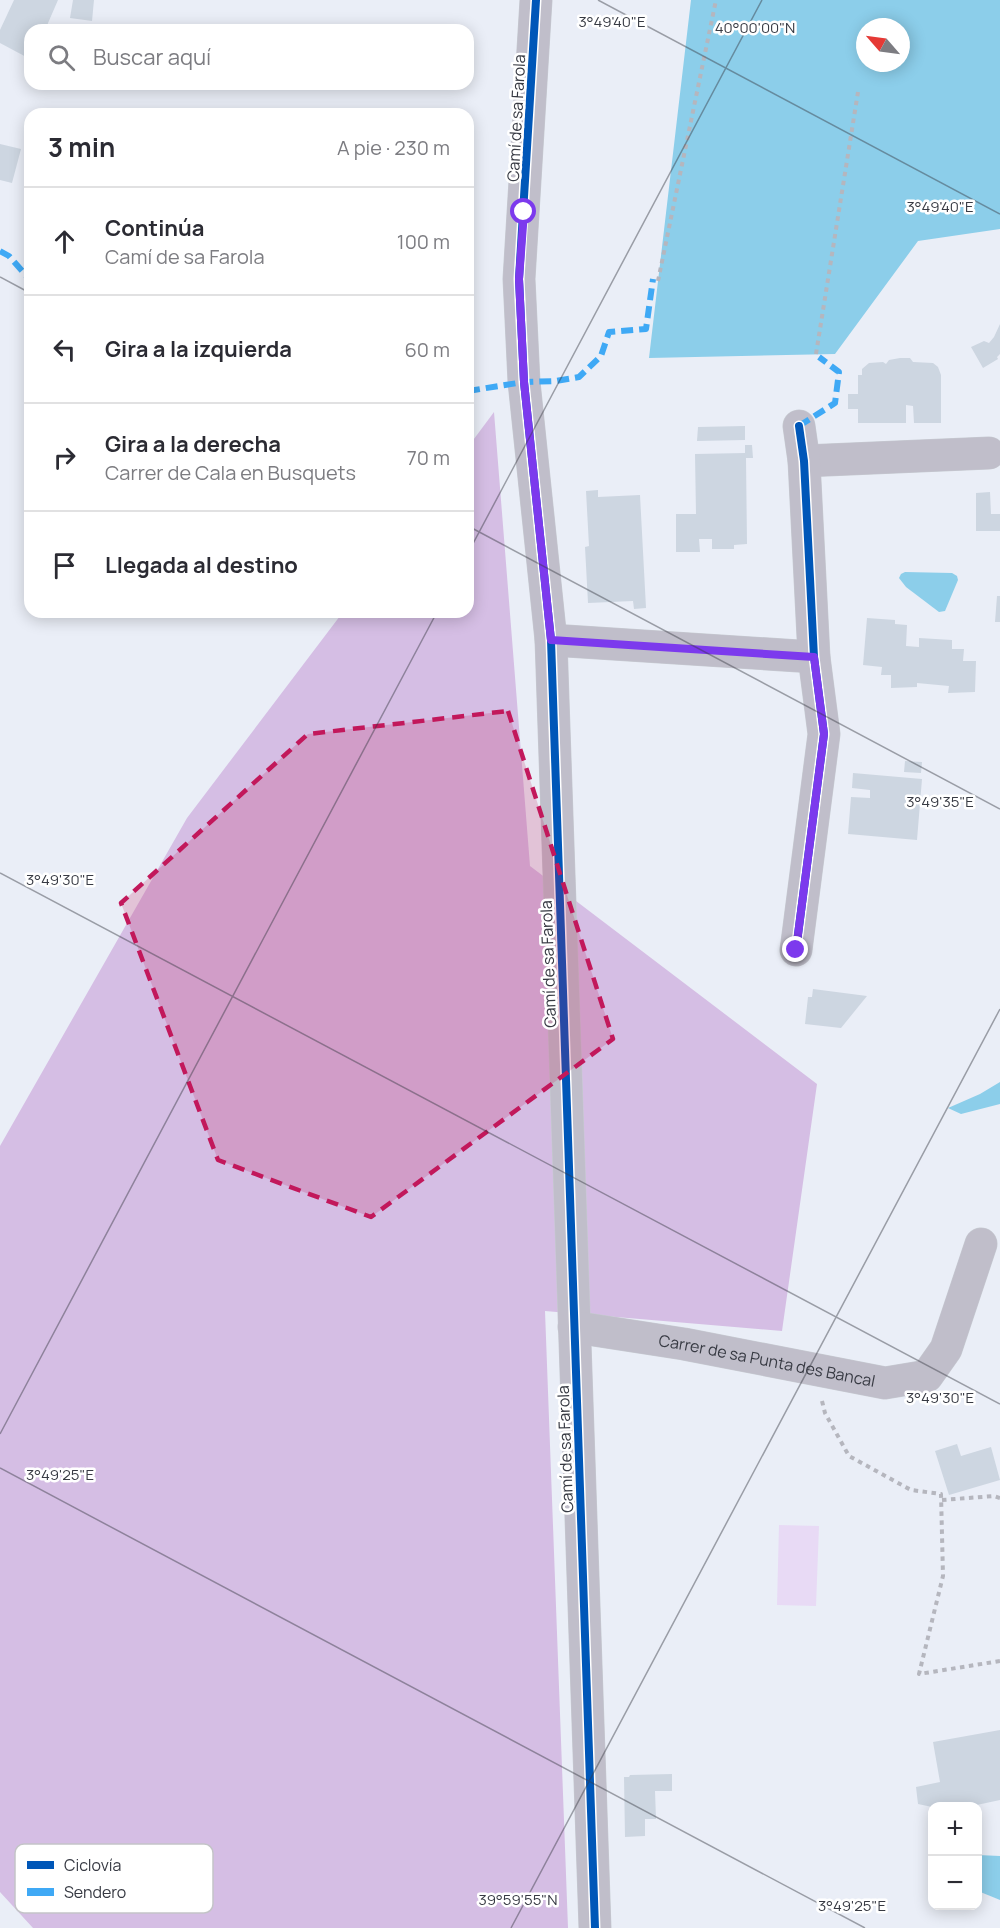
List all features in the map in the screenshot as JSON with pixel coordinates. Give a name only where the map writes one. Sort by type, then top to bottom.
[{"type":"street","name":"Camí de sa Farola","points":[[536,0],[519,279],[524,382],[551,640],[595,1928]]},
{"type":"street","points":[[796,950],[824,734],[814,657],[804,461],[800,426]]},
{"type":"street","points":[[804,461],[989,453]]},
{"type":"street","points":[[551,640],[814,657]]},
{"type":"street","name":"Carrer de sa Punta des Bancal","points":[[574,1327],[684,1344],[885,1383],[927,1376],[946,1349],[981,1244]]},
{"type":"path","points":[[658,281],[716,0]]},
{"type":"path","points":[[816,354],[858,92]]},
{"type":"path","points":[[813,1369],[825,1413],[849,1456],[911,1490],[941,1494],[943,1576],[919,1674],[1000,1661]]},
{"type":"path","points":[[942,1500],[994,1496],[1000,1498]]},
{"type":"highlighted area","points":[[508,711],[613,1039],[371,1217],[218,1160],[121,903],[308,734]]},
{"type":"shaded area","points":[[494,412],[530,866],[817,1084],[782,1331],[545,1311],[568,1928],[33,1928],[19,1913],[213,1913],[213,1844],[15,1844],[15,1908],[0,1892],[0,1146],[187,818],[338,618],[474,618],[474,439]]},
{"type":"shaded area","points":[[779,1525],[819,1526],[816,1606],[777,1605]]},
{"type":"water","points":[[691,0],[1000,0],[1000,229],[918,241],[835,354],[649,358]]},
{"type":"water","points":[[905,572],[952,573],[957,576],[958,580],[945,611],[939,612],[906,587],[899,578]]},
{"type":"water","points":[[1000,1082],[1000,1104],[961,1114],[948,1108],[980,1094]]},
{"type":"water","points":[[982,1855],[1000,1856],[1000,1900],[982,1893]]},
{"type":"building","points":[[14,0],[58,0],[48,24],[24,24],[24,56],[0,43],[0,30]]},
{"type":"building","points":[[73,0],[94,0],[92,21],[70,18]]},
{"type":"building","points":[[0,144],[21,149],[12,183],[0,180]]},
{"type":"building","points":[[1000,324],[1000,354],[998,359],[983,368],[971,347],[984,341],[989,343]]},
{"type":"building","points":[[910,358],[913,362],[933,363],[938,367],[941,375],[941,423],[914,423],[913,406],[906,405],[906,423],[858,423],[858,409],[848,409],[848,394],[858,394],[858,375],[862,375],[862,369],[869,363],[883,362],[886,364],[889,360]]},
{"type":"building","points":[[745,426],[745,440],[697,441],[698,427]]},
{"type":"building","points":[[745,445],[752,445],[753,458],[746,458],[747,544],[734,545],[734,549],[712,549],[712,539],[699,539],[700,552],[676,552],[676,514],[696,514],[695,454],[745,453]]},
{"type":"building","points":[[598,490],[598,497],[640,495],[646,608],[634,609],[633,601],[588,603],[585,547],[589,546],[586,491]]},
{"type":"building","points":[[990,492],[991,514],[1000,514],[1000,531],[976,531],[976,493]]},
{"type":"building","points":[[997,596],[1000,596],[1000,622],[995,622]]},
{"type":"building","points":[[867,618],[895,620],[895,624],[907,625],[906,646],[919,647],[919,638],[952,640],[952,649],[964,649],[963,661],[976,661],[975,692],[948,693],[949,686],[917,683],[917,687],[891,688],[891,675],[881,675],[882,667],[863,665]]},
{"type":"building","points":[[905,761],[922,762],[921,773],[904,772]]},
{"type":"building","points":[[853,773],[922,779],[917,840],[848,834],[851,797],[870,798],[870,790],[852,788]]},
{"type":"building","points":[[813,989],[867,996],[841,1028],[805,1024],[808,997],[812,997]]},
{"type":"building","points":[[957,1444],[961,1456],[991,1447],[1000,1480],[949,1495],[935,1451]]},
{"type":"building","points":[[1000,1730],[1000,1800],[982,1804],[982,1802],[928,1802],[928,1806],[918,1804],[916,1787],[940,1782],[933,1742]]},
{"type":"building","points":[[672,1774],[672,1791],[655,1791],[656,1819],[645,1819],[645,1836],[625,1837],[624,1777]]},
{"type":"marked path","points":[[0,251],[9,256],[24,273]]},
{"type":"marked path","points":[[474,390],[524,382],[556,381],[579,377],[601,356],[609,332],[646,329],[653,279]]},
{"type":"marked path","points":[[799,426],[835,403],[839,372],[819,357]]},
{"type":"cycle path","points":[[536,0],[519,279],[524,382],[551,640],[595,1928]]},
{"type":"cycle path","points":[[796,950],[824,734],[814,657],[804,461],[799,426]]},
{"type":"route","points":[[524,212],[519,279],[524,382],[551,640],[814,657],[824,734],[796,950]]}]
